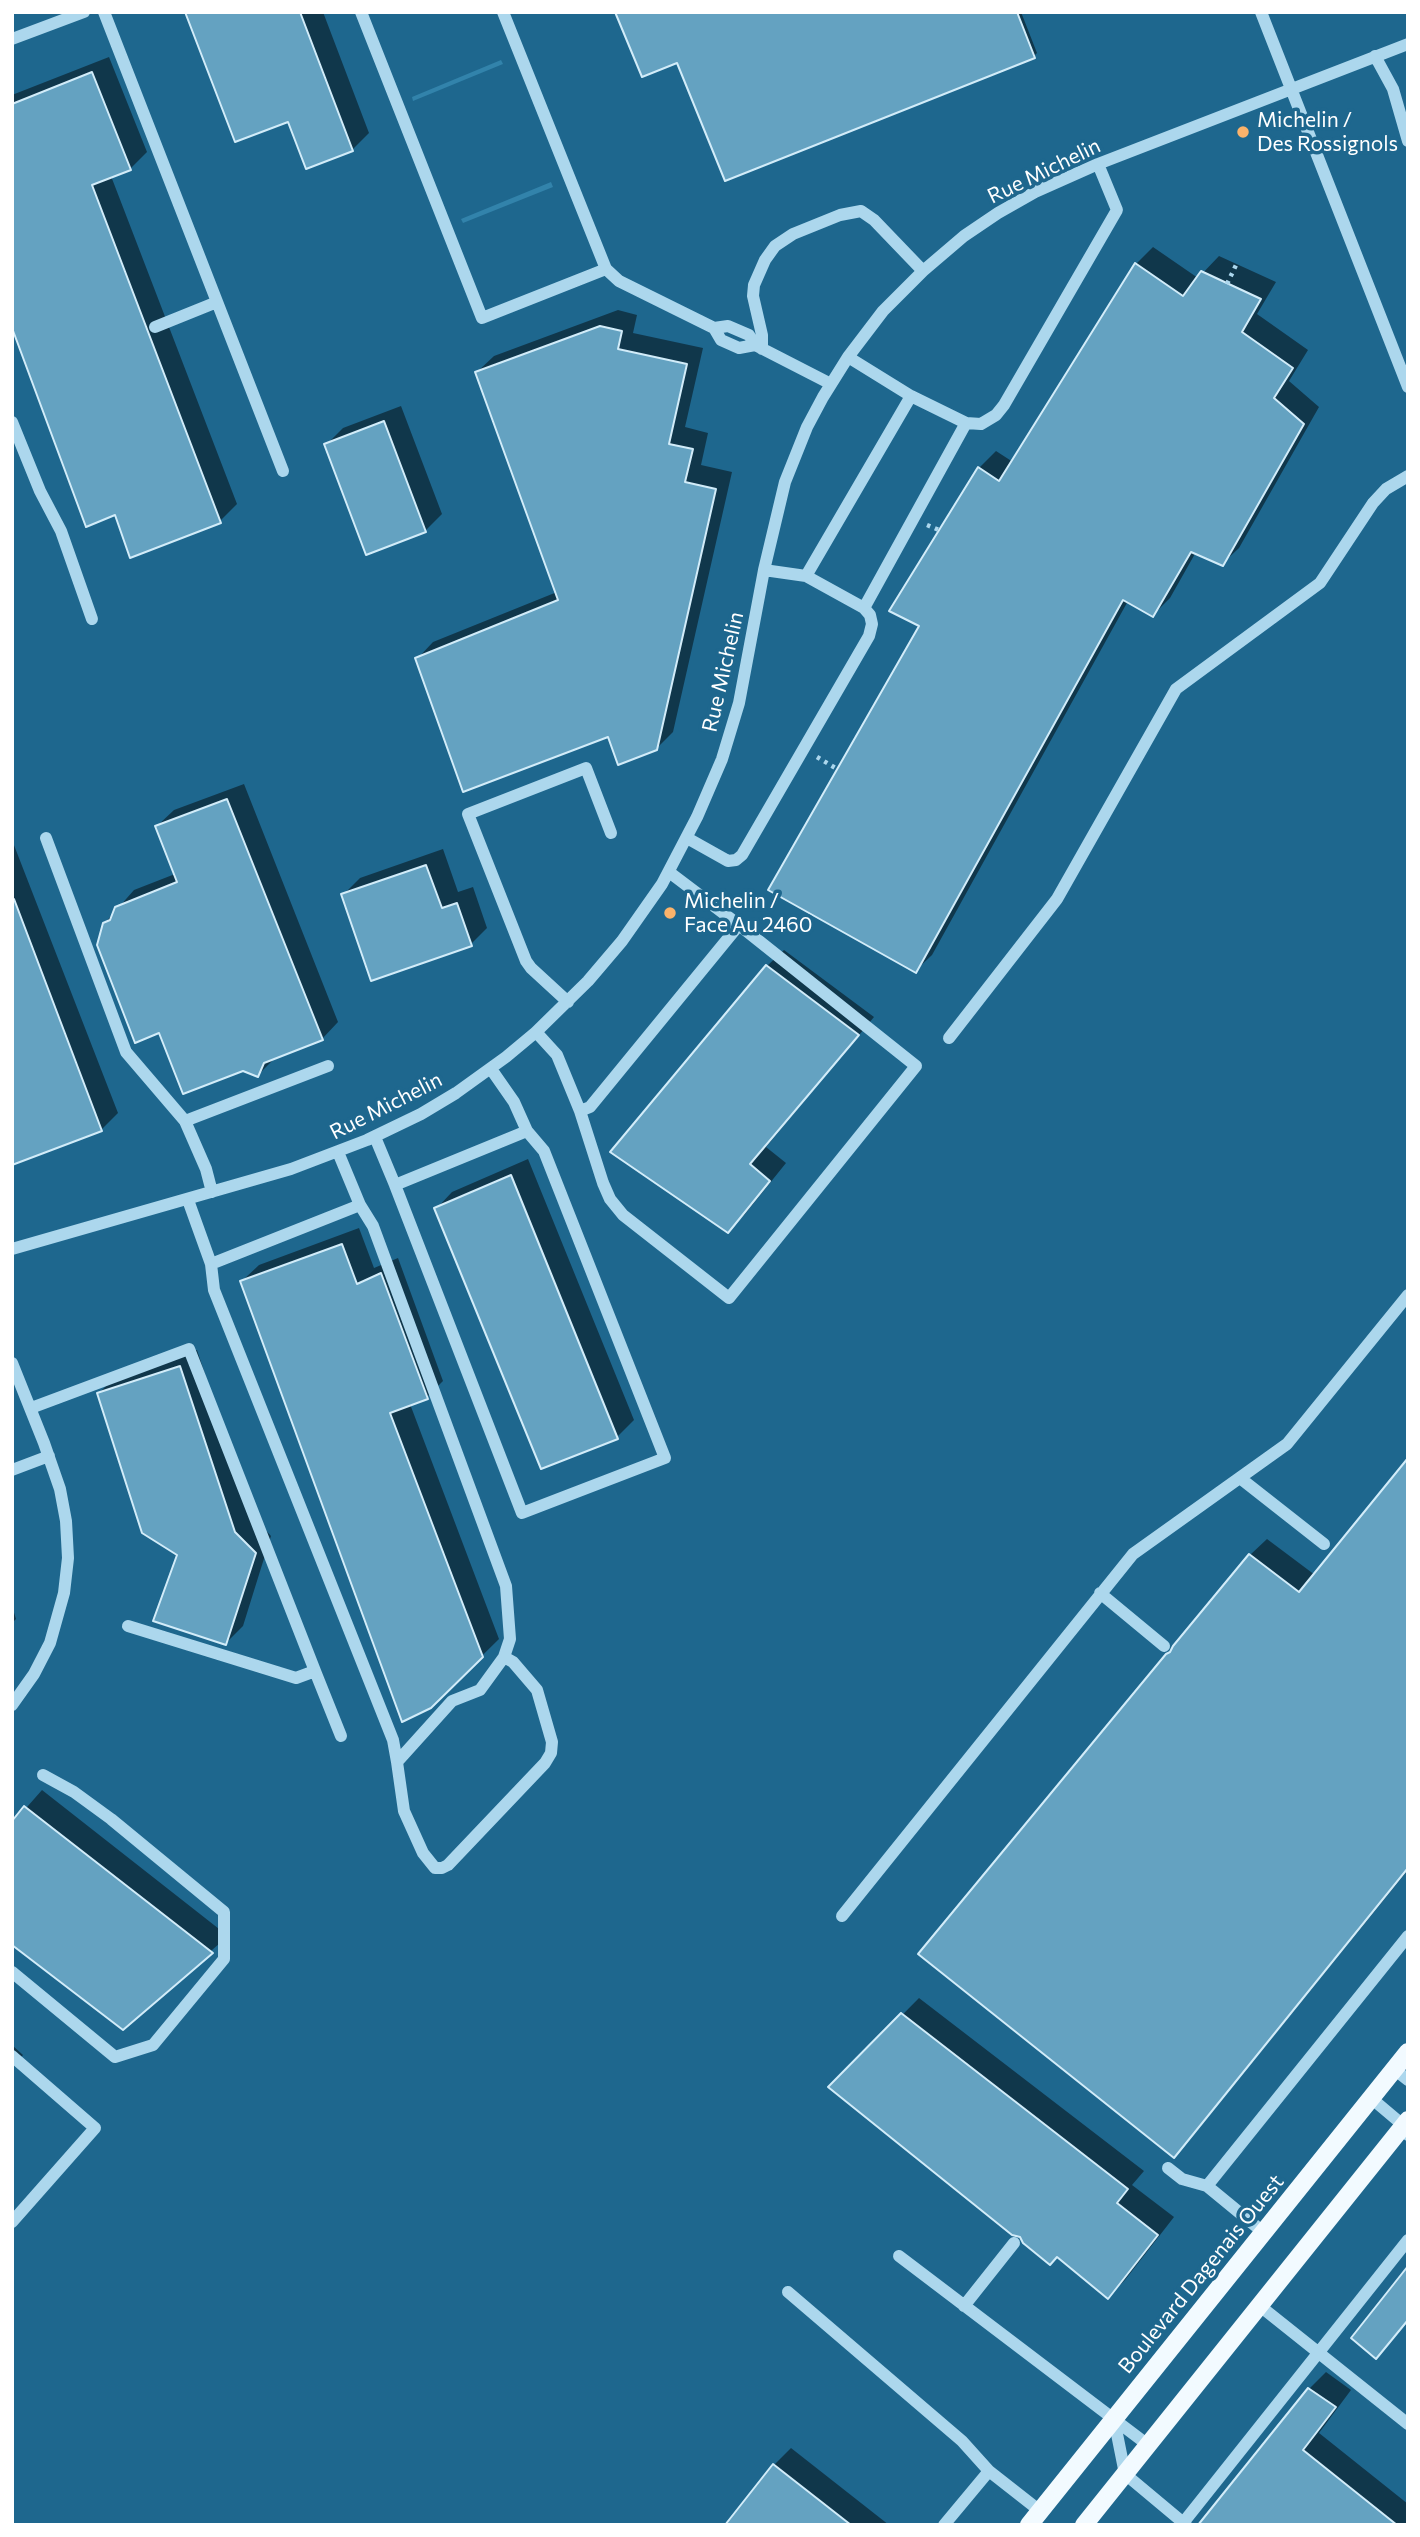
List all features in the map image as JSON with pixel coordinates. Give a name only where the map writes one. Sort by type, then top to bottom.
[{"type":"main road","name":"Boulevard Dagenais Ouest","points":[[1035,2518],[1371,2098],[1401,2074],[1408,2052]]},
{"type":"main road","points":[[1084,2525],[1406,2127]]},
{"type":"street","points":[[12,39],[84,12]]},
{"type":"street","points":[[104,12],[283,471]]},
{"type":"street","points":[[360,12],[482,318],[606,269]]},
{"type":"street","points":[[503,12],[606,269],[620,281],[714,328],[728,326],[749,335],[758,347],[831,384]]},
{"type":"street","points":[[1261,12],[1408,387]]},
{"type":"street","name":"Rue Michelin","points":[[12,1250],[188,1200],[338,1152],[375,1137],[437,1105],[491,1069],[536,1032],[568,1002],[622,941],[669,872],[687,838],[718,768],[733,724],[785,482],[807,427],[831,384],[883,312],[923,271],[964,236],[998,213],[1053,183],[1408,44]]},
{"type":"street","points":[[1375,56],[1402,98],[1408,141]]},
{"type":"street","points":[[848,357],[911,396],[966,423],[981,424],[989,421],[1004,405],[1117,209],[1098,164]]},
{"type":"street","points":[[758,347],[762,335],[753,296],[754,285],[765,260],[775,246],[793,234],[840,215],[861,211],[874,220],[923,271]]},
{"type":"street","points":[[155,327],[217,302]]},
{"type":"street","points":[[806,576],[911,396]]},
{"type":"street","points":[[12,422],[40,491],[61,531],[92,620]]},
{"type":"street","points":[[864,608],[966,423]]},
{"type":"street","points":[[949,1038],[1056,899],[1176,689],[1321,583],[1373,503],[1386,489],[1408,476]]},
{"type":"street","points":[[687,838],[728,861],[736,860],[742,855],[869,636],[872,624],[870,615],[864,608],[806,576],[764,570]]},
{"type":"street","points":[[568,1002],[526,961],[468,814],[586,768],[611,833]]},
{"type":"street","points":[[46,838],[126,1052],[185,1121],[206,1169],[212,1192]]},
{"type":"street","points":[[536,1032],[557,1055],[580,1111],[610,1199],[623,1215],[729,1298],[916,1066],[697,890],[669,872]]},
{"type":"street","points":[[580,1111],[595,1102],[740,925]]},
{"type":"street","points":[[185,1121],[328,1066]]},
{"type":"street","points":[[375,1137],[522,1513],[665,1458],[544,1151],[527,1131],[514,1102],[491,1069]]},
{"type":"street","points":[[395,1185],[527,1131]]},
{"type":"street","points":[[338,1152],[360,1205],[373,1227],[506,1586],[510,1639],[505,1657],[480,1690],[452,1701],[397,1762]]},
{"type":"street","points":[[188,1200],[211,1264],[214,1290],[393,1740],[402,1806],[418,1843],[432,1866],[438,1869],[445,1867],[545,1763],[552,1748],[537,1690],[513,1662],[505,1657]]},
{"type":"street","points":[[211,1264],[360,1205]]},
{"type":"street","points":[[842,1916],[1133,1554],[1287,1444],[1403,1311],[1408,1295]]},
{"type":"street","points":[[31,1408],[189,1349],[341,1736]]},
{"type":"street","points":[[12,1363],[60,1489],[66,1521],[68,1558],[56,1627],[29,1682],[12,1705]]},
{"type":"street","points":[[12,1470],[49,1456]]},
{"type":"street","points":[[1240,1478],[1324,1544]]},
{"type":"street","points":[[1100,1593],[1164,1646]]},
{"type":"street","points":[[128,1626],[296,1678],[315,1671]]},
{"type":"street","points":[[12,1972],[115,2057],[153,2045],[224,1959],[224,1912],[111,1819],[74,1792],[43,1775]]},
{"type":"street","points":[[1207,2186],[1408,1936]]},
{"type":"street","points":[[12,2056],[95,2128],[12,2222]]},
{"type":"street","points":[[1371,2098],[1406,2127]]},
{"type":"street","points":[[1168,2168],[1182,2179],[1207,2186],[1263,2232]]},
{"type":"street","points":[[1114,2419],[1125,2474],[1184,2524],[1408,2241]]},
{"type":"street","points":[[964,2306],[1014,2243]]},
{"type":"street","points":[[899,2256],[1148,2445]]},
{"type":"street","points":[[788,2292],[962,2441],[1035,2518]]},
{"type":"street","points":[[1260,2306],[1408,2424]]},
{"type":"street","points":[[944,2525],[989,2471]]},
{"type":"path","points":[[1227,284],[1237,263]]},
{"type":"path","points":[[823,761],[837,769]]},
{"type":"shaded area","points":[[501,60],[503,64],[413,101],[412,97]]},
{"type":"shaded area","points":[[551,182],[553,187],[463,223],[461,219]]},
{"type":"building","points":[[185,12],[300,12],[353,151],[306,169],[288,122],[235,142]]},
{"type":"building","points":[[615,12],[1017,12],[1035,58],[725,181],[677,63],[642,77]]},
{"type":"building","points":[[92,72],[131,170],[92,185],[221,523],[130,558],[115,515],[86,527],[12,328],[12,104]]},
{"type":"building","points":[[1135,263],[1183,296],[1201,271],[1261,299],[1242,332],[1293,368],[1274,398],[1304,424],[1223,566],[1191,552],[1153,617],[1123,600],[916,973],[768,890],[919,626],[889,611],[978,467],[999,481]]},
{"type":"building","points":[[600,326],[622,331],[618,349],[687,364],[669,444],[693,449],[685,482],[716,489],[657,750],[618,765],[608,737],[463,792],[415,658],[558,600],[475,372]]},
{"type":"building","points":[[384,421],[426,532],[366,555],[324,444]]},
{"type":"building","points":[[227,799],[323,1040],[264,1063],[258,1077],[243,1071],[183,1094],[159,1033],[135,1043],[97,945],[103,923],[110,920],[115,907],[177,882],[155,826]]},
{"type":"building","points":[[426,865],[442,908],[457,903],[472,946],[371,981],[341,894]]},
{"type":"building","points":[[12,899],[102,1131],[12,1165]]},
{"type":"building","points":[[766,965],[859,1035],[750,1164],[770,1181],[728,1233],[610,1152]]},
{"type":"building","points":[[511,1175],[618,1439],[541,1469],[434,1208]]},
{"type":"building","points":[[342,1244],[357,1284],[381,1273],[428,1399],[390,1413],[483,1657],[431,1708],[402,1722],[240,1281]]},
{"type":"building","points":[[180,1366],[235,1532],[256,1553],[226,1645],[153,1621],[177,1555],[142,1533],[97,1393]]},
{"type":"building","points":[[1408,1458],[1408,1868],[1174,2158],[918,1954],[1249,1554],[1299,1592]]},
{"type":"building","points":[[24,1806],[213,1953],[123,2030],[12,1945],[12,1821]]},
{"type":"building","points":[[901,2013],[1128,2189],[1117,2203],[1158,2235],[1108,2299],[1057,2257],[1050,2265],[1023,2243],[1020,2237],[1012,2235],[828,2087]]},
{"type":"building","points":[[1408,2266],[1408,2320],[1376,2359],[1351,2338]]},
{"type":"building","points":[[1308,2388],[1336,2407],[1303,2450],[1397,2525],[1198,2525]]},
{"type":"building","points":[[773,2464],[851,2525],[725,2525]]},
{"type":"place","name":"Michelin / Des Rossignols","points":[[1243,132]]},
{"type":"place","name":"Michelin / Face Au 2460","points":[[670,913]]}]
